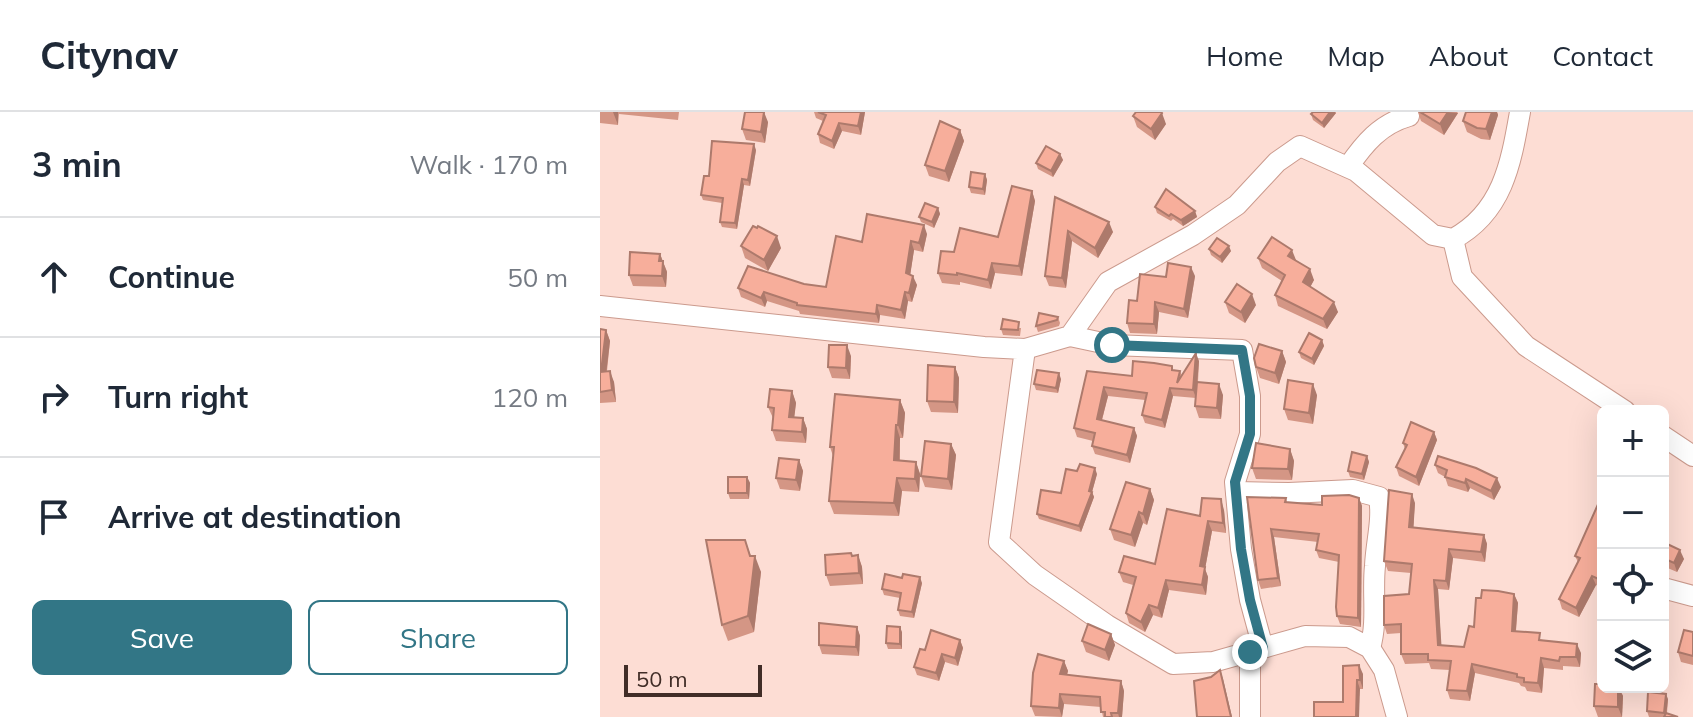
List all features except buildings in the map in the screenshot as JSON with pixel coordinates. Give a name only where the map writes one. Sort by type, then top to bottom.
[{"type":"street","points":[[1070,336],[1108,282],[1193,235],[1237,205],[1277,162],[1300,146],[1356,171],[1433,235],[1453,239],[1465,233],[1495,202],[1512,160],[1520,112]]},
{"type":"street","points":[[1348,167],[1367,139],[1395,120],[1409,116]]},
{"type":"street","points":[[1453,239],[1462,277],[1526,346],[1616,405]]},
{"type":"street","points":[[600,306],[1025,349],[1070,336],[1112,345],[1242,350],[1250,396],[1250,434],[1235,482],[1243,562],[1257,650],[1250,717]]},
{"type":"street","points":[[1025,349],[999,542],[1035,575],[1107,625],[1173,664],[1213,662],[1305,636],[1349,637],[1370,648],[1384,670],[1397,717]]},
{"type":"street","points":[[1669,440],[1693,456]]},
{"type":"street","points":[[1236,492],[1353,490],[1379,497],[1382,511],[1374,567],[1374,633],[1370,648]]},
{"type":"street","points":[[1669,590],[1693,596]]},
{"type":"route","points":[[1112,345],[1242,350],[1250,396],[1250,434],[1235,482],[1241,549],[1263,648],[1250,652]]}]
